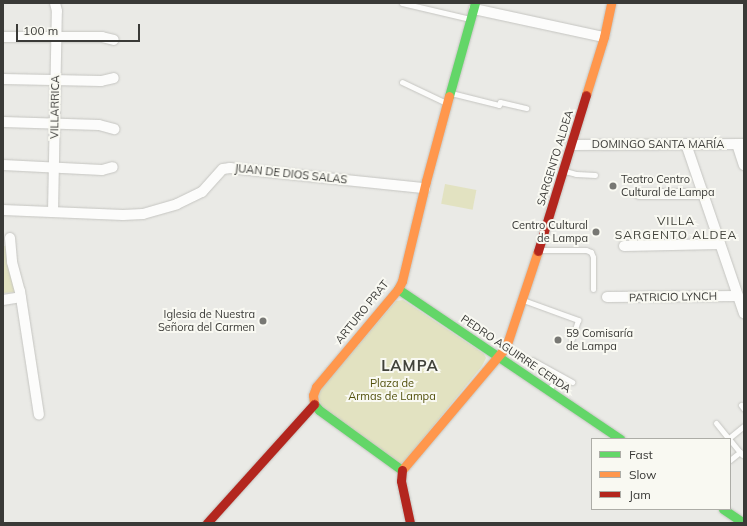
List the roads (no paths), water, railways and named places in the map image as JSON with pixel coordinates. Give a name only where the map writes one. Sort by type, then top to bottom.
[{"type":"main road","name":"SARGENTO ALDEA","points":[[402,470],[489,365],[499,357],[506,347],[539,250],[572,145],[604,37],[611,3]]},
{"type":"main road","name":"ARTURO PRAT","points":[[314,404],[313,395],[316,387],[398,289],[404,275],[425,188],[475,6]]},
{"type":"main road","name":"PEDRO AGUIRRE CERDA","points":[[398,289],[619,438]]},
{"type":"main road","points":[[207,523],[314,404],[319,410],[402,470],[401,482],[410,523]]},
{"type":"main road","points":[[724,510],[744,523]]},
{"type":"street","name":"VILLARRICA","points":[[53,212],[57,11],[55,3]]},
{"type":"street","points":[[475,6],[604,37]]},
{"type":"street","points":[[3,38],[102,36],[114,40]]},
{"type":"street","points":[[3,80],[104,81],[114,78]]},
{"type":"street","points":[[3,122],[102,126],[114,129]]},
{"type":"street","points":[[686,144],[744,313]]},
{"type":"street","points":[[740,144],[744,165]]},
{"type":"street","name":"DOMINGO SANTA MARÍA","points":[[572,145],[740,144]]},
{"type":"street","points":[[3,165],[102,170],[113,167]]},
{"type":"street","name":"JUAN DE DIOS SALAS","points":[[3,210],[128,215],[151,212],[177,204],[202,192],[223,169],[230,168],[425,188]]},
{"type":"street","points":[[639,194],[703,194]]},
{"type":"street","points":[[10,238],[12,262],[21,297],[39,415]]},
{"type":"street","points":[[624,246],[720,244]]},
{"type":"street","name":"PATRICIO LYNCH","points":[[607,297],[738,296]]},
{"type":"street","points":[[3,300],[21,297]]},
{"type":"lane","points":[[402,3],[471,19]]},
{"type":"lane","points":[[402,82],[448,105]]},
{"type":"lane","points":[[451,93],[499,105],[500,102],[526,108]]},
{"type":"lane","points":[[564,170],[576,174],[595,175]]},
{"type":"lane","points":[[539,250],[586,250],[590,252],[593,257],[593,289]]},
{"type":"lane","points":[[522,299],[578,320],[572,339]]},
{"type":"lane","points":[[532,360],[572,382]]},
{"type":"lane","points":[[548,390],[560,376]]},
{"type":"lane","points":[[716,423],[728,438]]},
{"type":"lane","points":[[730,438],[744,426]]},
{"type":"lane","points":[[731,441],[742,453],[731,459]]},
{"type":"place","name":"Teatro Centro Cultural de Lampa","points":[[613,186]]},
{"type":"place","name":"Centro Cultural de Lampa","points":[[596,232]]},
{"type":"place","name":"Iglesia de Nuestra Señora del Carmen","points":[[263,321]]},
{"type":"place","name":"59 Comisaría de Lampa","points":[[558,340]]},
{"type":"district","name":"VILLA SARGENTO ALDEA","points":[[676,228]]},
{"type":"district","name":"LAMPA","points":[[410,366]]},
{"type":"park label","name":"Plaza de Armas de Lampa","points":[[392,390]]}]
